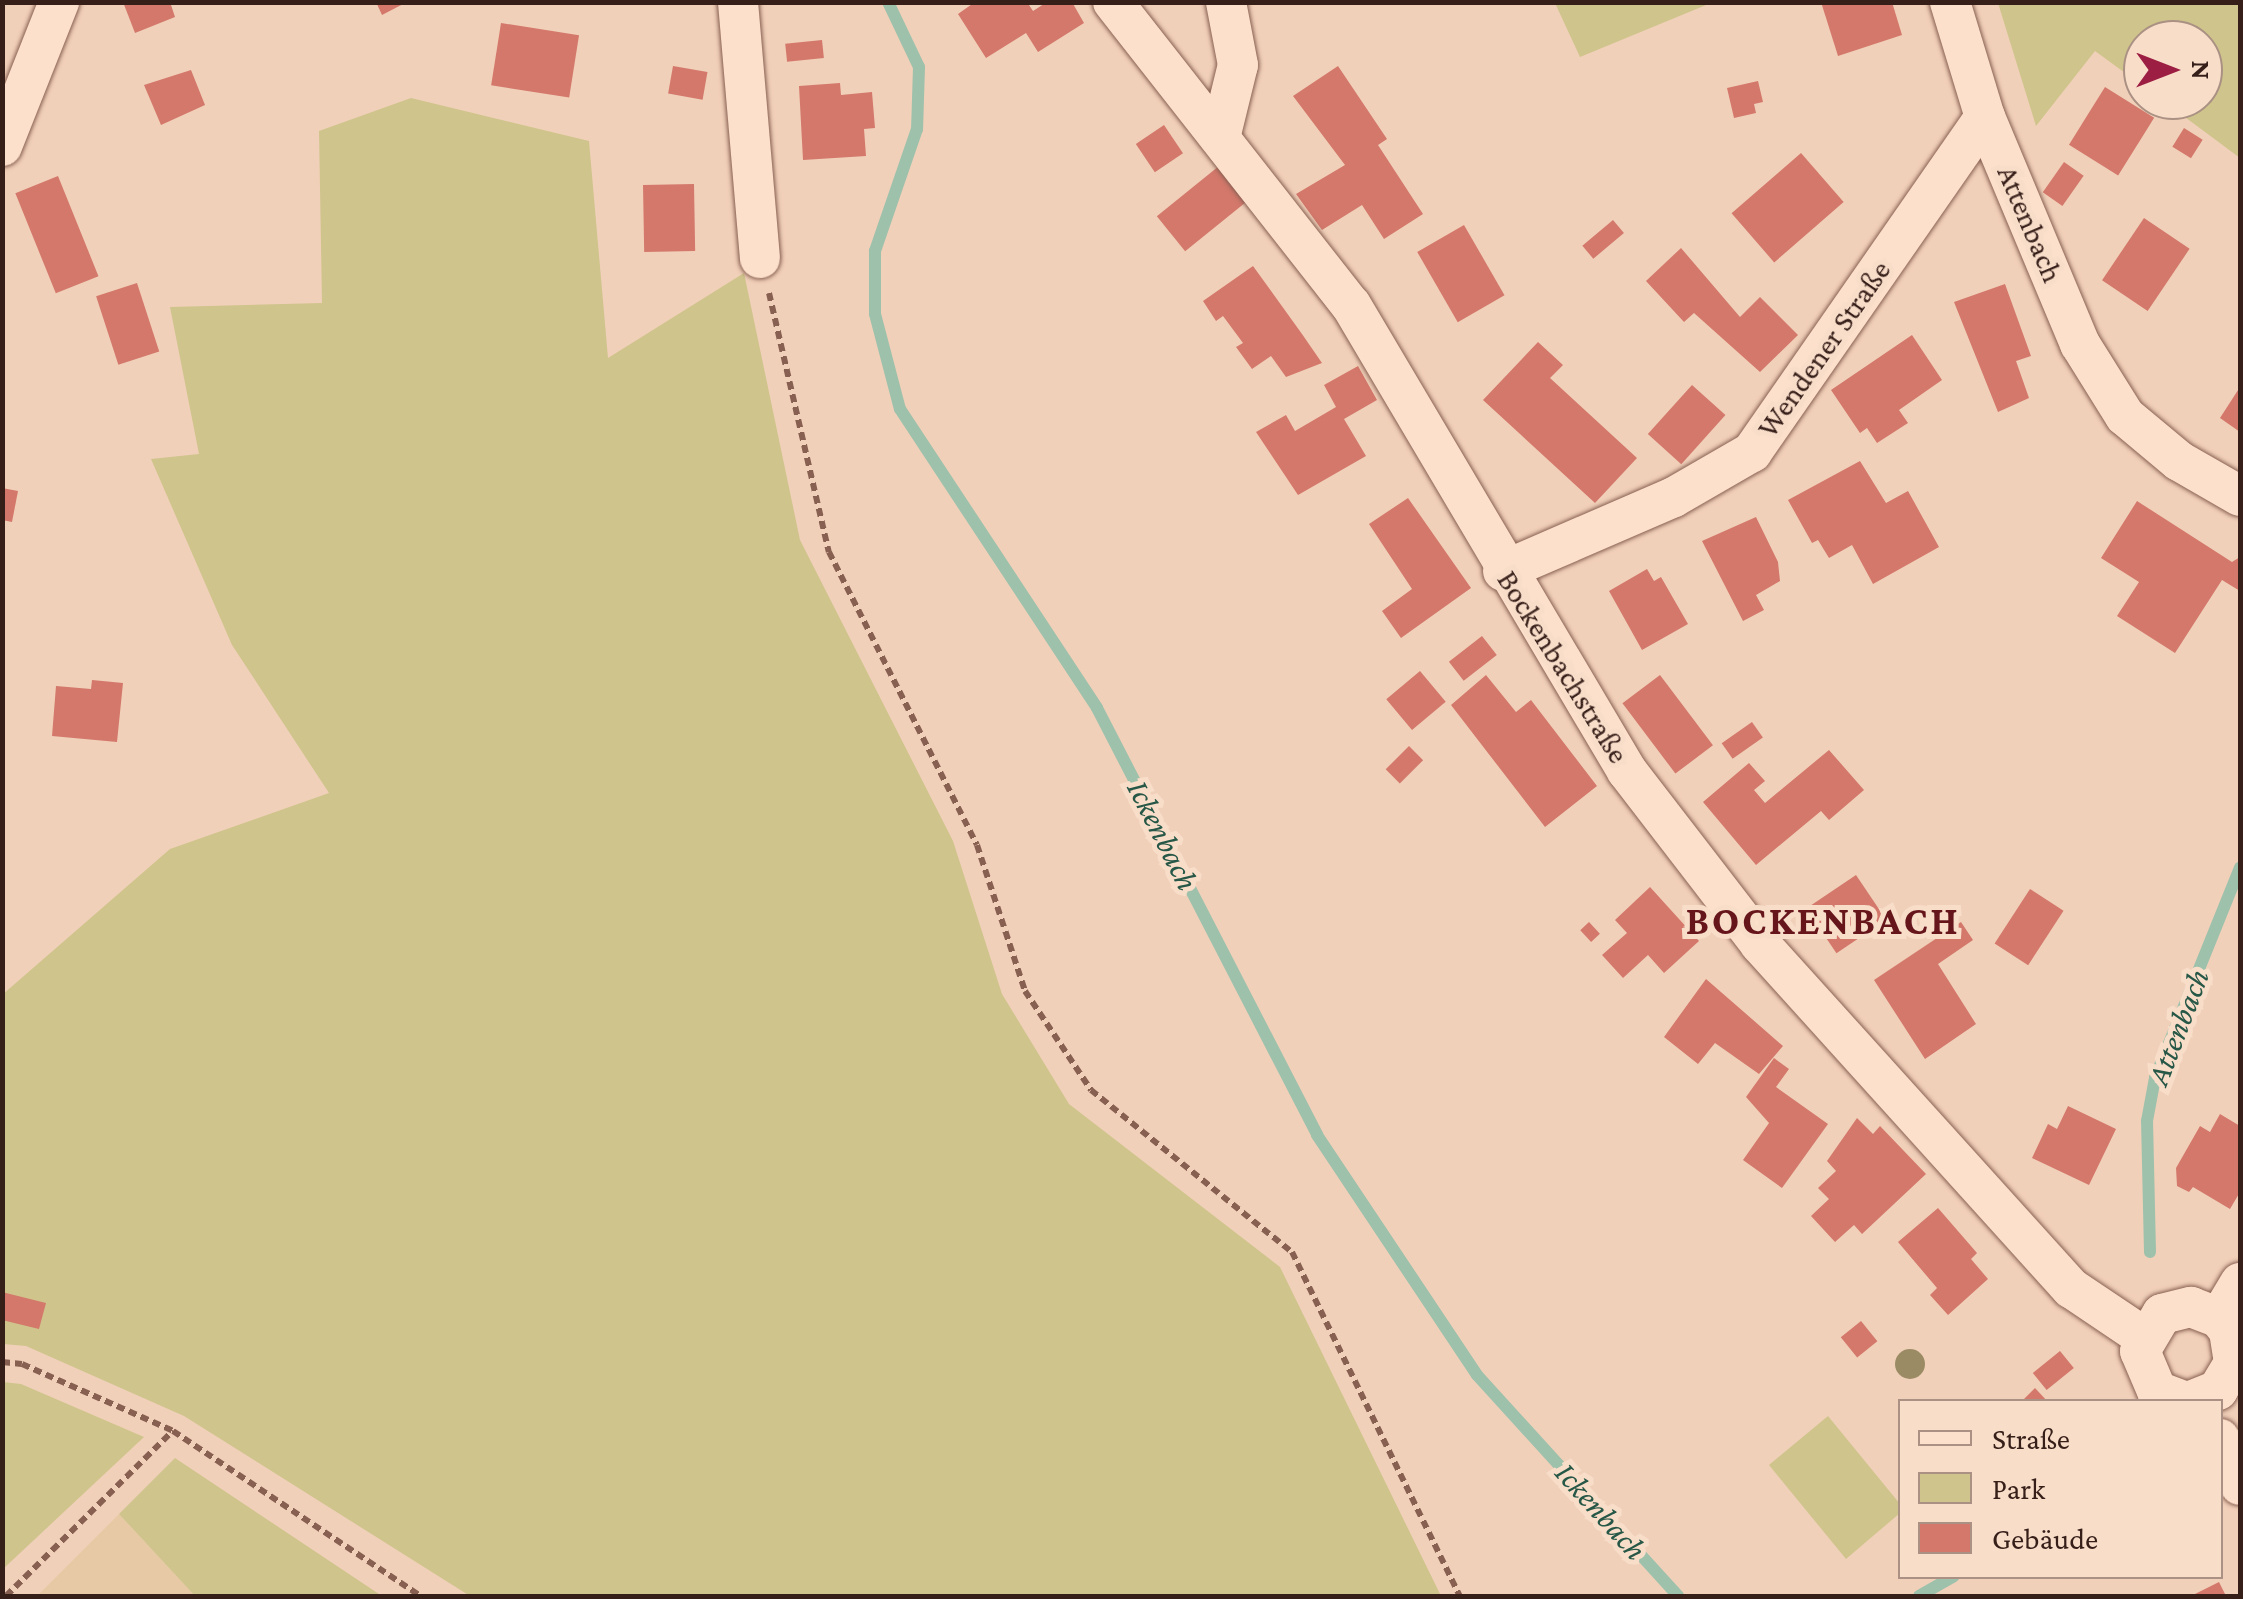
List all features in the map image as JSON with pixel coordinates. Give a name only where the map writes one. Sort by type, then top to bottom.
[{"type":"street","points":[[2,146],[59,2]]},
{"type":"street","points":[[738,2],[760,258]]},
{"type":"street","name":"Bockenbachstraße","points":[[1113,2],[1221,134],[1351,305],[1503,571],[1627,771],[1760,944],[2071,1288],[2144,1337]]},
{"type":"street","points":[[1221,134],[1238,65],[1226,2]]},
{"type":"street","points":[[1950,2],[1986,117]]},
{"type":"street","name":"Attenbach","points":[[1986,117],[2080,344],[2125,416],[2179,461],[2240,496]]},
{"type":"street","name":"Wendener Straße","points":[[1503,571],[1674,497],[1752,452],[1986,117]]},
{"type":"street","points":[[2218,1318],[2240,1282]]},
{"type":"street","points":[[2188,1399],[2157,1391],[2148,1380],[2144,1337],[2176,1308],[2218,1318],[2229,1331],[2234,1363],[2228,1378],[2199,1399]]},
{"type":"street","points":[[2223,1446],[2240,1485]]},
{"type":"path","points":[[760,258],[828,552],[977,845],[1024,991],[1090,1090],[1292,1252],[1460,1596]]},
{"type":"path","points":[[2,1362],[22,1364],[173,1431],[420,1596]]},
{"type":"path","points":[[6,1596],[173,1431]]},
{"type":"shaded area","points":[[119,1514],[195,1596],[37,1596]]},
{"type":"green space","points":[[1555,3],[1711,3],[1580,57]]},
{"type":"green space","points":[[1998,3],[2240,3],[2240,158],[2189,120],[2223,120],[2223,20],[2123,20],[2123,71],[2095,51],[2036,126]]},
{"type":"green space","points":[[411,98],[589,141],[608,358],[744,273],[800,540],[953,841],[1002,994],[1069,1104],[1280,1267],[1441,1596],[470,1596],[184,1416],[26,1346],[3,1344],[2,995],[170,849],[329,793],[232,645],[151,459],[199,454],[170,307],[322,303],[319,131]]},
{"type":"green space","points":[[3,1382],[21,1384],[144,1437],[3,1569]]},
{"type":"green space","points":[[1828,1416],[1898,1502],[1898,1515],[1846,1559],[1769,1465]]},
{"type":"green space","points":[[175,1458],[382,1596],[195,1596],[119,1514]]},
{"type":"building","points":[[123,2],[170,2],[175,17],[135,33]]},
{"type":"building","points":[[376,2],[407,2],[382,15]]},
{"type":"building","points":[[975,2],[1027,2],[1033,11],[1047,2],[1072,2],[1084,23],[1038,52],[1026,33],[986,58],[958,14]]},
{"type":"building","points":[[1821,2],[1892,2],[1902,35],[1838,56]]},
{"type":"building","points":[[501,23],[579,35],[569,98],[491,85]]},
{"type":"building","points":[[822,40],[824,58],[787,62],[785,44]]},
{"type":"building","points":[[673,66],[707,72],[703,100],[668,94]]},
{"type":"building","points":[[1338,66],[1387,139],[1378,145],[1423,214],[1384,239],[1362,205],[1322,230],[1296,194],[1345,165],[1293,96]]},
{"type":"building","points":[[191,70],[205,105],[161,125],[144,85]]},
{"type":"building","points":[[1758,81],[1763,102],[1754,104],[1756,113],[1734,118],[1727,88]]},
{"type":"building","points":[[840,83],[841,95],[872,92],[875,128],[864,129],[866,156],[803,160],[799,86]]},
{"type":"building","points":[[2105,87],[2123,98],[2123,120],[2153,120],[2118,175],[2069,145]]},
{"type":"building","points":[[1164,125],[1183,153],[1155,172],[1136,144]]},
{"type":"building","points":[[2184,128],[2203,140],[2191,158],[2172,147]]},
{"type":"building","points":[[1801,153],[1844,202],[1774,262],[1732,213]]},
{"type":"building","points":[[2064,162],[2084,176],[2062,206],[2043,192]]},
{"type":"building","points":[[1219,166],[1247,201],[1185,251],[1157,216]]},
{"type":"building","points":[[58,176],[98,276],[56,293],[15,193]]},
{"type":"building","points":[[694,184],[695,251],[644,252],[643,185]]},
{"type":"building","points":[[2144,218],[2190,249],[2148,311],[2102,280]]},
{"type":"building","points":[[1613,220],[1624,233],[1593,259],[1582,246]]},
{"type":"building","points":[[1464,225],[1504,295],[1458,322],[1417,252]]},
{"type":"building","points":[[1681,248],[1740,317],[1760,297],[1798,335],[1760,372],[1694,313],[1684,322],[1646,281]]},
{"type":"building","points":[[1253,266],[1322,363],[1286,377],[1271,356],[1252,369],[1236,347],[1243,343],[1223,316],[1216,321],[1203,301]]},
{"type":"building","points":[[137,283],[159,351],[118,365],[96,296]]},
{"type":"building","points":[[2005,284],[2031,356],[2016,361],[2029,398],[1998,412],[1954,302]]},
{"type":"building","points":[[1912,335],[1942,380],[1899,410],[1908,423],[1877,443],[1867,428],[1860,433],[1831,390]]},
{"type":"building","points":[[1538,342],[1563,365],[1550,378],[1637,458],[1595,503],[1483,400]]},
{"type":"building","points":[[1358,366],[1377,400],[1344,419],[1366,456],[1298,495],[1256,432],[1286,415],[1295,431],[1336,407],[1324,385]]},
{"type":"building","points":[[1692,385],[1725,415],[1681,464],[1648,434]]},
{"type":"building","points":[[2240,387],[2240,432],[2220,418]]},
{"type":"building","points":[[1860,461],[1886,503],[1908,491],[1939,547],[1873,584],[1852,545],[1829,558],[1818,540],[1812,543],[1788,500]]},
{"type":"building","points":[[2,488],[18,491],[12,522],[2,520]]},
{"type":"building","points":[[1408,498],[1471,588],[1401,638],[1382,611],[1412,589],[1369,524]]},
{"type":"building","points":[[2137,501],[2232,562],[2240,557],[2240,591],[2222,580],[2175,653],[2117,616],[2139,582],[2101,558]]},
{"type":"building","points":[[1756,517],[1778,562],[1780,581],[1756,595],[1764,610],[1743,621],[1702,541]]},
{"type":"building","points":[[1647,569],[1654,581],[1661,577],[1688,624],[1642,650],[1609,591]]},
{"type":"building","points":[[1482,636],[1497,655],[1464,681],[1449,662]]},
{"type":"building","points":[[1420,671],[1446,702],[1412,730],[1386,699]]},
{"type":"building","points":[[1486,675],[1516,712],[1531,700],[1597,786],[1545,827],[1451,705]]},
{"type":"building","points":[[1660,675],[1713,745],[1675,774],[1622,703]]},
{"type":"building","points":[[92,680],[123,683],[117,742],[52,736],[56,686],[91,689]]},
{"type":"building","points":[[1752,722],[1763,738],[1733,759],[1722,743]]},
{"type":"building","points":[[1409,746],[1423,760],[1400,783],[1386,769]]},
{"type":"building","points":[[1829,750],[1864,790],[1829,820],[1821,811],[1756,865],[1703,802],[1749,763],[1765,781],[1754,790],[1765,803]]},
{"type":"building","points":[[1856,875],[1886,920],[1836,953],[1806,909]]},
{"type":"building","points":[[1650,887],[1699,941],[1664,973],[1648,955],[1623,978],[1602,955],[1627,933],[1615,920]]},
{"type":"building","points":[[2030,889],[2064,911],[2028,965],[1995,944]]},
{"type":"building","points":[[1589,922],[1600,934],[1591,942],[1580,930]]},
{"type":"building","points":[[1961,922],[1973,940],[1938,964],[1976,1024],[1925,1059],[1874,980]]},
{"type":"building","points":[[1706,979],[1783,1046],[1759,1074],[1715,1043],[1698,1064],[1664,1037]]},
{"type":"building","points":[[1774,1058],[1789,1069],[1776,1087],[1828,1124],[1782,1188],[1743,1160],[1769,1123],[1746,1097]]},
{"type":"building","points":[[2068,1106],[2116,1129],[2089,1185],[2032,1158],[2048,1124],[2057,1129]]},
{"type":"building","points":[[2220,1114],[2240,1126],[2240,1192],[2230,1209],[2193,1187],[2189,1192],[2177,1186],[2176,1168],[2200,1126],[2210,1132]]},
{"type":"building","points":[[1857,1118],[1873,1134],[1880,1126],[1926,1174],[1862,1234],[1854,1225],[1835,1242],[1811,1216],[1829,1199],[1818,1188],[1836,1171],[1827,1161]]},
{"type":"building","points":[[1938,1208],[1977,1253],[1971,1259],[1988,1279],[1948,1315],[1930,1295],[1937,1288],[1898,1242]]},
{"type":"building","points":[[2,1292],[46,1303],[39,1329],[2,1320]]},
{"type":"building","points":[[1861,1321],[1877,1341],[1857,1358],[1841,1337]]},
{"type":"building","points":[[2060,1351],[2074,1368],[2047,1390],[2033,1373]]},
{"type":"building","points":[[2035,1388],[2045,1399],[2024,1399]]},
{"type":"building","points":[[2219,1582],[2226,1596],[2191,1596]]},
{"type":"waterway","name":"Ickenbach","points":[[888,2],[919,67],[917,129],[875,251],[875,314],[900,409],[1097,708],[1317,1135],[1477,1375],[1678,1596]]},
{"type":"waterway","name":"Attenbach","points":[[2150,1252],[2147,1121],[2155,1078],[2240,868]]},
{"type":"waterway","name":"Attenbach","points":[[1919,1596],[1949,1579]]},
{"type":"district","name":"BOCKENBACH","points":[[1823,921]]}]
